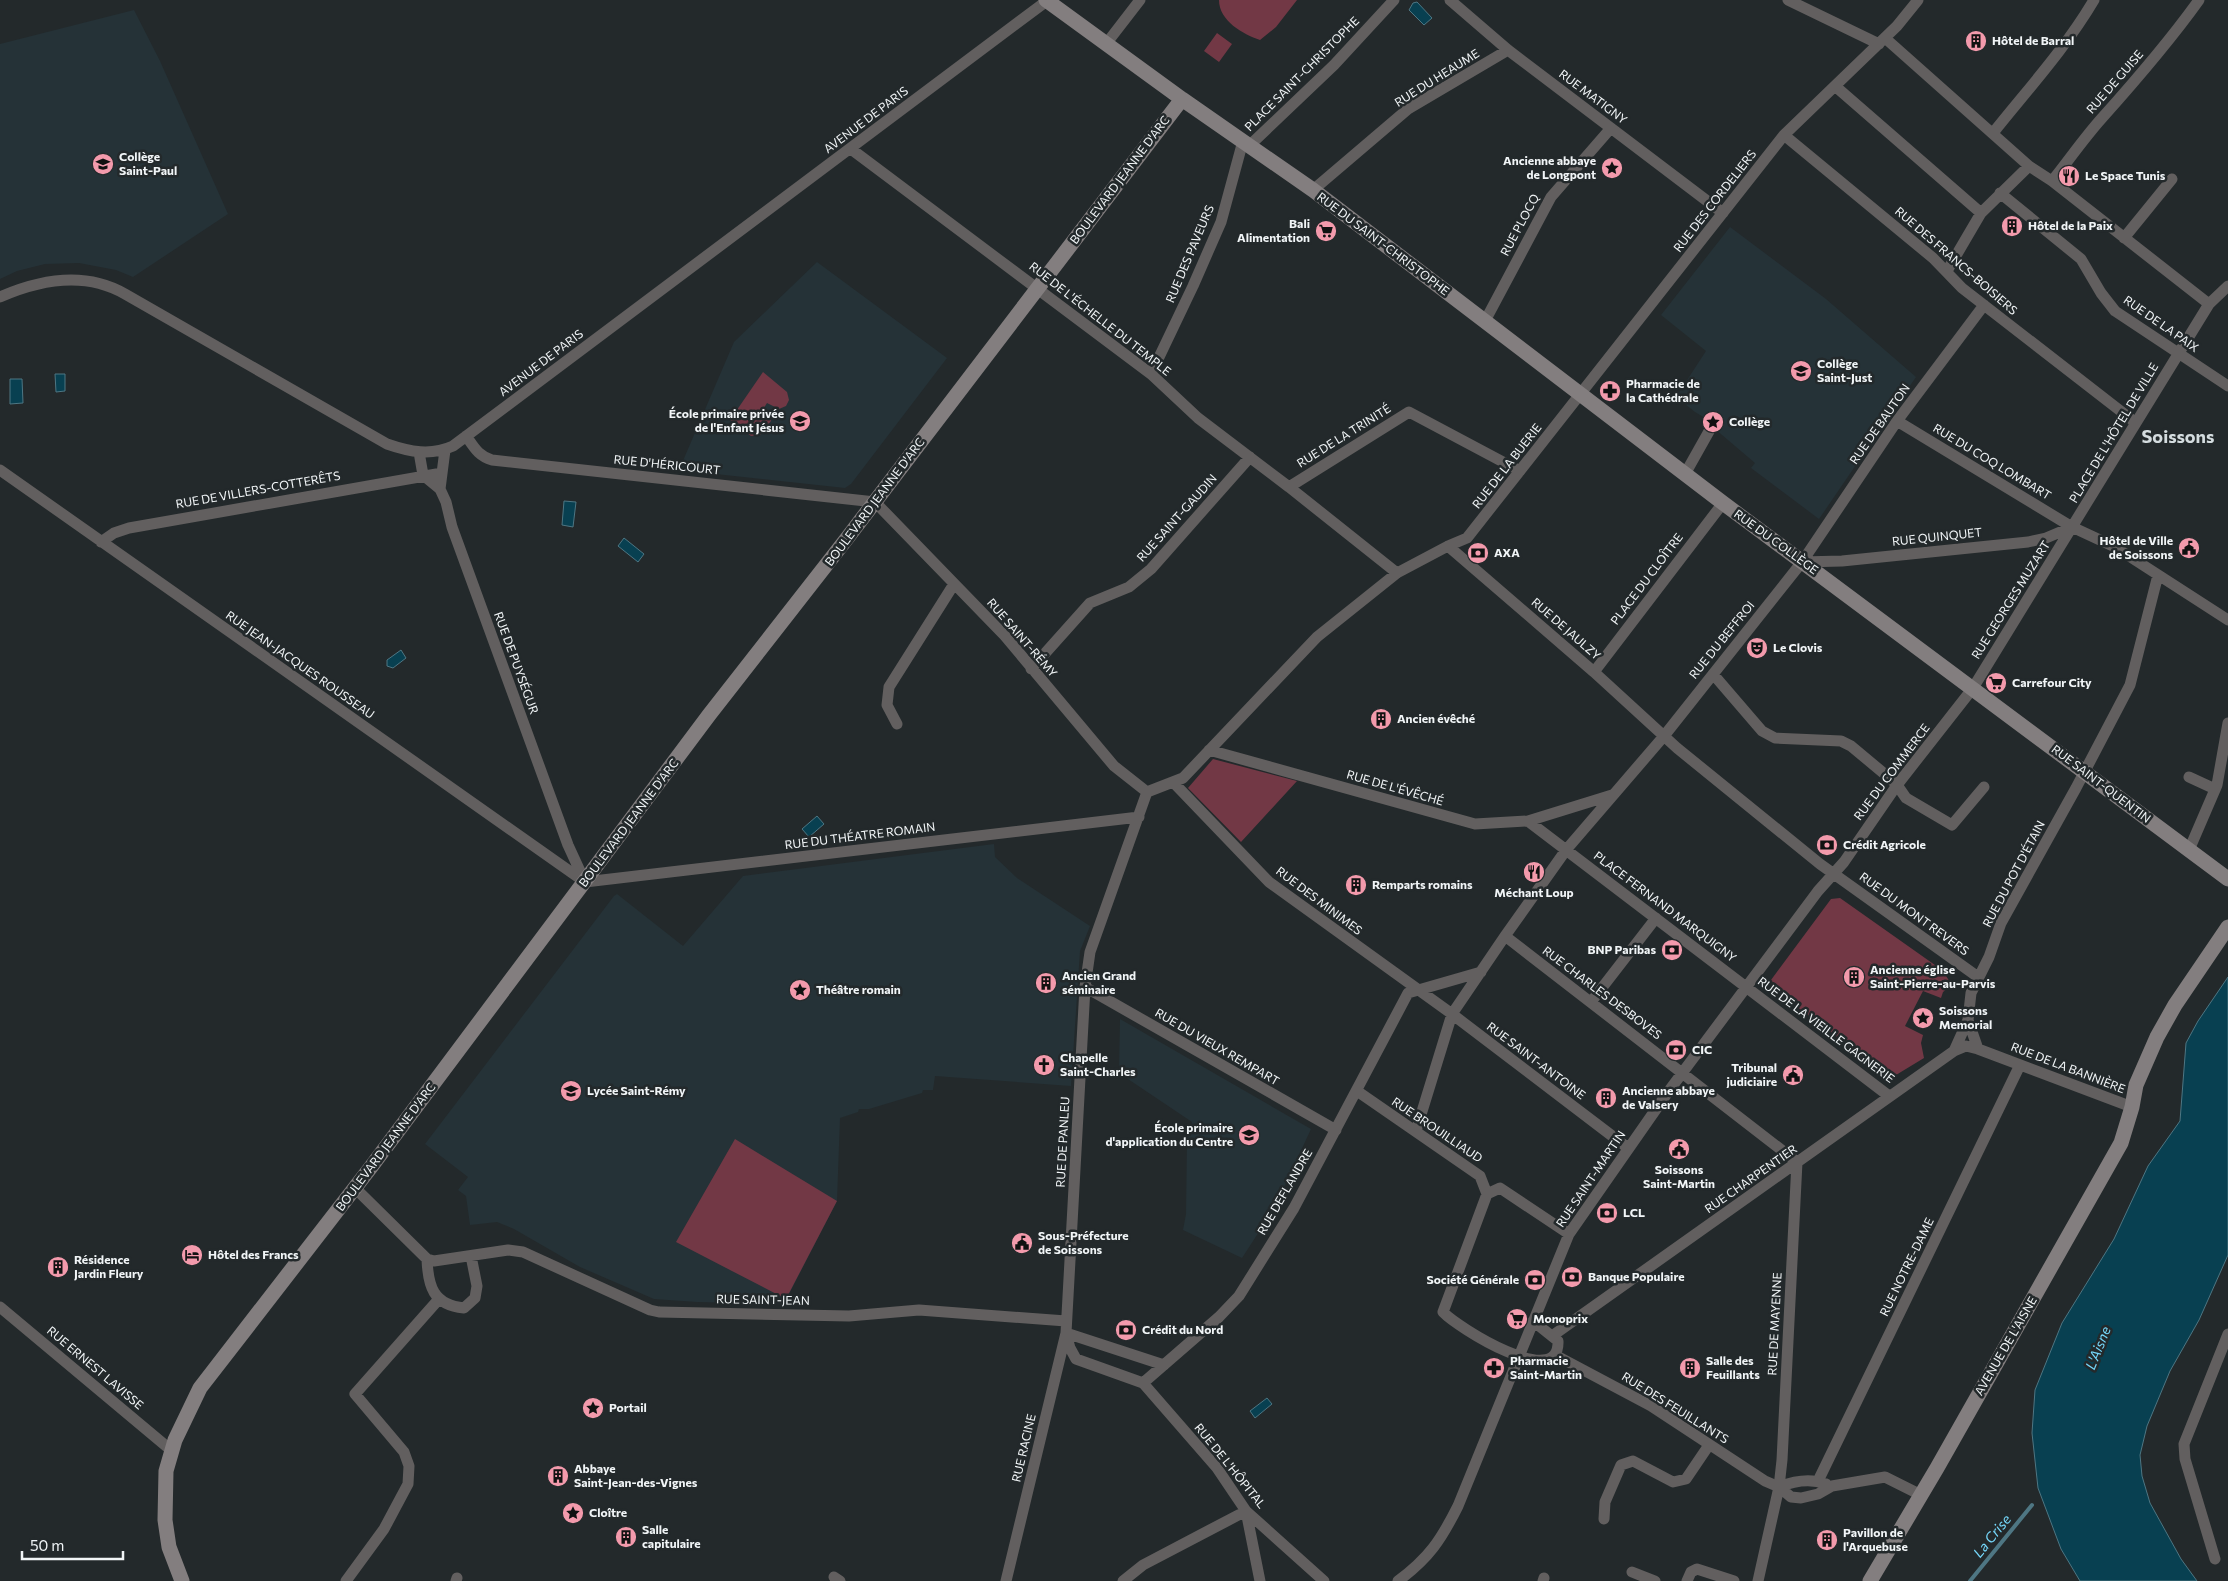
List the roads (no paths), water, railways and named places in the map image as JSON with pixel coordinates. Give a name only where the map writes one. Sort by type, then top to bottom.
[{"type":"main road","name":"RUE DU SAINT-CHRISTOPHE","points":[[1047,0],[1182,99],[1313,190],[1580,394]]},
{"type":"main road","name":"BOULEVARD JEANNE D'ARC","points":[[182,1581],[169,1546],[165,1520],[166,1471],[175,1440],[200,1388],[355,1188],[709,715],[875,502],[1182,99]]},
{"type":"main road","name":"RUE DU COLLÈGE","points":[[1580,394],[1723,503],[1973,688]]},
{"type":"main road","name":"RUE SAINT-QUENTIN","points":[[1973,688],[2228,879]]},
{"type":"main road","name":"AVENUE DE L'AISNE","points":[[1870,1581],[2121,1143],[2132,1107],[2136,1084],[2157,1037],[2175,1005],[2228,926]]},
{"type":"street","name":"AVENUE DE PARIS","points":[[0,297],[29,285],[52,280],[83,280],[107,285],[126,294],[387,444],[409,452],[444,450],[466,436],[851,149],[1047,0]]},
{"type":"street","points":[[1106,44],[1140,0]]},
{"type":"street","name":"PLACE SAINT-CHRISTOPHE","points":[[1246,143],[1334,65],[1394,0]]},
{"type":"street","name":"RUE MATIGNY","points":[[1450,0],[1508,50],[1723,213]]},
{"type":"street","points":[[1788,0],[1882,41],[1993,133],[2029,166],[2052,181],[2209,304]]},
{"type":"street","name":"RUE DES CORDELIERS","points":[[1580,394],[1784,135],[1882,41],[1918,0]]},
{"type":"street","points":[[1993,133],[2054,60],[2076,31],[2094,0]]},
{"type":"street","name":"RUE DE GUISE","points":[[2052,181],[2101,119],[2121,99],[2199,0]]},
{"type":"street","name":"RUE DU HEAUME","points":[[1313,190],[1408,110],[1508,50]]},
{"type":"street","points":[[1835,86],[1981,213]]},
{"type":"street","name":"RUE PLOCQ","points":[[1485,321],[1551,197],[1611,128]]},
{"type":"street","name":"RUE DES FRANCS-BOISIERS","points":[[1784,135],[1947,271],[1962,288],[2136,423]]},
{"type":"street","name":"RUE DES PAVEURS","points":[[1152,374],[1194,286],[1221,222],[1246,143]]},
{"type":"street","name":"RUE DE L'ÉCHELLE DU TEMPLE","points":[[851,149],[1152,374],[1198,418],[1397,573]]},
{"type":"street","points":[[1947,271],[1981,213],[2029,166]]},
{"type":"street","points":[[2124,238],[2172,180]]},
{"type":"street","name":"RUE DE LA PAIX","points":[[2000,193],[2081,259],[2101,293],[2115,311],[2228,386]]},
{"type":"street","name":"PLACE DE L'HÔTEL DE VILLE","points":[[2072,527],[2209,304],[2228,286]]},
{"type":"street","name":"RUE DE BAUTON","points":[[1802,562],[1897,421],[1984,305]]},
{"type":"street","name":"RUE DE LA BUERIE","points":[[1173,782],[1183,778],[1317,637],[1397,573],[1467,538],[1580,394]]},
{"type":"street","name":"RUE DE LA TRINITÉ","points":[[1289,487],[1409,412],[1520,471]]},
{"type":"street","name":"RUE DU COQ LOMBART","points":[[1897,421],[2072,527],[2099,538],[2228,620]]},
{"type":"street","points":[[1685,474],[1712,426]]},
{"type":"street","name":"RUE D'HÉRICOURT","points":[[466,436],[475,450],[483,457],[492,460],[875,502]]},
{"type":"street","name":"RUE DE PUYSÉGUR","points":[[444,450],[440,490],[446,502],[452,527],[568,845],[585,882]]},
{"type":"street","points":[[419,452],[423,474],[440,490]]},
{"type":"street","name":"RUE SAINT-GAUDIN","points":[[1031,669],[1090,604],[1128,587],[1151,569],[1250,457]]},
{"type":"street","name":"RUE JEAN-JACQUES ROUSSEAU","points":[[0,470],[585,882]]},
{"type":"street","name":"RUE DE VILLERS-COTTERÊTS","points":[[101,542],[114,533],[129,528],[423,474],[442,473]]},
{"type":"street","name":"RUE SAINT-RÉMY","points":[[875,502],[1005,636],[1114,766],[1148,792]]},
{"type":"street","name":"PLACE DU CLOÎTRE","points":[[1594,672],[1723,503]]},
{"type":"street","name":"RUE QUINQUET","points":[[1802,562],[1842,561],[2028,542],[2046,538],[2072,527]]},
{"type":"street","name":"RUE GEORGES MUZART","points":[[1973,688],[2072,527]]},
{"type":"street","name":"RUE DE JAULZY","points":[[1448,546],[1594,672],[1664,736]]},
{"type":"street","name":"RUE DU BEFFROI","points":[[1416,1131],[1452,1014],[1566,850],[1664,736],[1802,562]]},
{"type":"street","name":"RUE DU POT D'ÉTAIN","points":[[1972,1047],[1968,1020],[1971,993],[1989,957],[2001,923],[2130,685],[2158,575]]},
{"type":"street","points":[[897,724],[887,706],[888,687],[954,584]]},
{"type":"street","points":[[1713,674],[1762,731],[1775,738],[1841,740],[1851,746],[1897,785],[1906,798],[1952,825],[1984,787]]},
{"type":"street","name":"RUE DU COMMERCE","points":[[1834,873],[1844,862],[1897,785],[1973,688]]},
{"type":"street","points":[[2193,853],[2215,789],[2228,723]]},
{"type":"street","points":[[1664,736],[1834,873]]},
{"type":"street","name":"RUE DE L'ÉVÊCHÉ","points":[[1209,750],[1475,824],[1528,821],[1612,795]]},
{"type":"street","points":[[2189,777],[2215,789]]},
{"type":"street","points":[[1148,792],[1173,782]]},
{"type":"street","name":"RUE DES MINIMES","points":[[1173,782],[1269,882],[1416,990],[1452,1014]]},
{"type":"street","name":"RUE DE PANLEU","points":[[1066,1327],[1085,987],[1090,952],[1148,792]]},
{"type":"street","name":"RUE DU THÉATRE ROMAIN","points":[[585,882],[1139,817]]},
{"type":"street","points":[[1528,821],[1566,850]]},
{"type":"street","points":[[552,860],[563,853],[568,845]]},
{"type":"street","name":"PLACE FERNAND MARQUIGNY","points":[[1566,850],[1746,987]]},
{"type":"street","name":"RUE DU MONT REVERS","points":[[1834,873],[1978,977]]},
{"type":"street","name":"RUE SAINT-MARTIN","points":[[1399,1581],[1424,1561],[1442,1537],[1458,1506],[1569,1234],[1682,1073],[1818,891],[1834,873]]},
{"type":"street","points":[[1591,1002],[1656,918]]},
{"type":"street","name":"RUE CHARLES DESBOVES","points":[[1505,936],[1797,1162]]},
{"type":"street","points":[[1416,990],[1481,972]]},
{"type":"street","name":"RUE DU VIEUX REMPART","points":[[1085,987],[1336,1130]]},
{"type":"street","name":"RUE DE LA VIEILLE GAGNERIE","points":[[1746,987],[1889,1096]]},
{"type":"street","name":"RUE DEFLANDRE","points":[[1143,1383],[1220,1317],[1239,1296],[1294,1208],[1357,1092],[1408,992],[1416,990]]},
{"type":"street","name":"RUE SAINT-ANTOINE","points":[[1452,1014],[1628,1148]]},
{"type":"street","name":"RUE DU POT D'ÉTAIN","points":[[1954,1051],[1968,1020]]},
{"type":"street","name":"RUE DE LA BANNIÈRE","points":[[1972,1047],[2132,1107]]},
{"type":"street","name":"RUE CHARPENTIER","points":[[1552,1336],[1954,1051],[1972,1047]]},
{"type":"street","name":"RUE NOTRE-DAME","points":[[1818,1481],[2020,1065]]},
{"type":"street","name":"RUE BROUILLIAUD","points":[[1357,1092],[1480,1176],[1487,1194]]},
{"type":"street","name":"RUE DE MAYENNE","points":[[1758,1581],[1779,1487],[1797,1162]]},
{"type":"street","points":[[355,1188],[427,1259],[428,1279],[439,1299],[452,1307],[464,1308],[475,1298],[477,1286],[471,1256]]},
{"type":"street","points":[[1533,1322],[1558,1341],[1555,1355],[1542,1361],[1506,1352],[1447,1317],[1443,1312],[1487,1194],[1500,1188],[1569,1234]]},
{"type":"street","name":"RUE SAINT-JEAN","points":[[427,1259],[434,1261],[508,1250],[524,1252],[650,1310],[659,1312],[849,1316],[919,1310],[1066,1327],[1164,1364]]},
{"type":"street","points":[[346,1581],[384,1529],[408,1484],[409,1466],[404,1452],[355,1394],[439,1299]]},
{"type":"street","name":"RUE ERNEST LAVISSE","points":[[0,1307],[172,1451]]},
{"type":"street","points":[[1066,1327],[1070,1348],[1076,1359],[1143,1383]]},
{"type":"street","name":"RUE RACINE","points":[[1006,1581],[1066,1327]]},
{"type":"street","points":[[2215,1559],[2185,1459],[2184,1444],[2227,1341]]},
{"type":"street","name":"RUE DES FEUILLANTS","points":[[1555,1355],[1651,1406],[1765,1481],[1779,1487],[1791,1497],[1800,1498],[1818,1494],[1832,1486],[1886,1477],[1920,1495]]},
{"type":"street","points":[[1057,1371],[1076,1359]]},
{"type":"street","name":"RUE DE L'HÔPITAL","points":[[1143,1383],[1217,1468],[1246,1511],[1324,1581]]},
{"type":"street","points":[[1604,1519],[1605,1502],[1621,1465],[1633,1461],[1673,1482],[1680,1482],[1686,1479],[1709,1445]]},
{"type":"street","name":"RUE DES FEUILLANTS","points":[[1779,1487],[1794,1481],[1818,1481],[1832,1486]]},
{"type":"street","points":[[1123,1581],[1143,1565],[1246,1511],[1260,1581]]},
{"type":"street","points":[[1687,1581],[1691,1572],[1697,1569],[1734,1581]]},
{"type":"street","points":[[1632,1572],[1656,1581]]},
{"type":"water","points":[[1417,2],[1432,18],[1424,25],[1409,10],[1413,3]]},
{"type":"water","points":[[55,374],[65,374],[65,391],[56,392]]},
{"type":"water","points":[[10,379],[22,379],[23,403],[10,404]]},
{"type":"water","points":[[564,501],[576,502],[573,527],[562,525]]},
{"type":"water","points":[[624,538],[644,554],[638,562],[618,546]]},
{"type":"water","points":[[401,650],[406,658],[393,668],[387,666],[387,660]]},
{"type":"water","points":[[817,816],[824,824],[809,837],[802,829]]},
{"type":"water","name":"L'Aisne","points":[[2228,977],[2228,1255],[2199,1320],[2170,1371],[2147,1426],[2140,1455],[2142,1476],[2150,1503],[2181,1559],[2197,1581],[2080,1581],[2061,1549],[2038,1488],[2032,1433],[2035,1390],[2062,1323],[2114,1239],[2148,1166],[2180,1121],[2186,1043],[2198,1021]]},
{"type":"water","points":[[1267,1398],[1272,1404],[1255,1418],[1250,1411]]},
{"type":"waterway","name":"La Crise","points":[[1970,1581],[2032,1505]]},
{"type":"place","name":"Hôtel de Barral","points":[[1976,41]]},
{"type":"place","name":"Collège Saint-Paul","points":[[103,164]]},
{"type":"place","name":"Ancienne abbaye de Longpont","points":[[1612,168]]},
{"type":"place","name":"Le Space Tunis","points":[[2069,176]]},
{"type":"place","name":"Hôtel de la Paix","points":[[2012,226]]},
{"type":"place","name":"Bali Alimentation","points":[[1326,231]]},
{"type":"place","name":"Collège Saint-Just","points":[[1801,371]]},
{"type":"place","name":"Pharmacie de la Cathédrale","points":[[1610,391]]},
{"type":"place","name":"École primaire privée de l'Enfant Jésus","points":[[800,421]]},
{"type":"place","name":"Collège","points":[[1713,422]]},
{"type":"place","name":"Hôtel de Ville de Soissons","points":[[2189,548]]},
{"type":"place","name":"AXA","points":[[1478,553]]},
{"type":"place","name":"Le Clovis","points":[[1757,648]]},
{"type":"place","name":"Carrefour City","points":[[1996,683]]},
{"type":"place","name":"Ancien évêché","points":[[1381,719]]},
{"type":"place","name":"Crédit Agricole","points":[[1827,845]]},
{"type":"place","name":"Méchant Loup","points":[[1534,872]]},
{"type":"place","name":"Remparts romains","points":[[1356,885]]},
{"type":"place","name":"BNP Paribas","points":[[1672,950]]},
{"type":"place","name":"Ancienne église Saint-Pierre-au-Parvis","points":[[1854,977]]},
{"type":"place","name":"Ancien Grand séminaire","points":[[1046,983]]},
{"type":"place","name":"Théâtre romain","points":[[800,990]]},
{"type":"place","name":"Soissons Memorial","points":[[1923,1018]]},
{"type":"place","name":"CIC","points":[[1676,1050]]},
{"type":"place","name":"Chapelle Saint-Charles","points":[[1044,1065]]},
{"type":"place","name":"Tribunal judiciaire","points":[[1793,1075]]},
{"type":"place","name":"Lycée Saint-Rémy","points":[[571,1091]]},
{"type":"place","name":"Ancienne abbaye de Valsery","points":[[1606,1098]]},
{"type":"place","name":"École primaire d'application du Centre","points":[[1249,1135]]},
{"type":"place","name":"Soissons Saint-Martin","points":[[1679,1149]]},
{"type":"place","name":"LCL","points":[[1607,1213]]},
{"type":"place","name":"Sous-Préfecture de Soissons","points":[[1022,1243]]},
{"type":"place","name":"Hôtel des Francs","points":[[192,1255]]},
{"type":"place","name":"Résidence Jardin Fleury","points":[[58,1267]]},
{"type":"place","name":"Banque Populaire","points":[[1572,1277]]},
{"type":"place","name":"Société Générale","points":[[1535,1280]]},
{"type":"place","name":"Monoprix","points":[[1517,1319]]},
{"type":"place","name":"Crédit du Nord","points":[[1126,1330]]},
{"type":"place","name":"Pharmacie Saint-Martin","points":[[1494,1368]]},
{"type":"place","name":"Salle des Feuillants","points":[[1690,1368]]},
{"type":"place","name":"Portail","points":[[593,1408]]},
{"type":"place","name":"Abbaye Saint-Jean-des-Vignes","points":[[558,1476]]},
{"type":"place","name":"Cloître","points":[[573,1513]]},
{"type":"place","name":"Salle capitulaire","points":[[626,1537]]},
{"type":"place","name":"Pavillon de l'Arquebuse","points":[[1827,1540]]},
{"type":"district","name":"Soissons","points":[[2178,437]]}]
